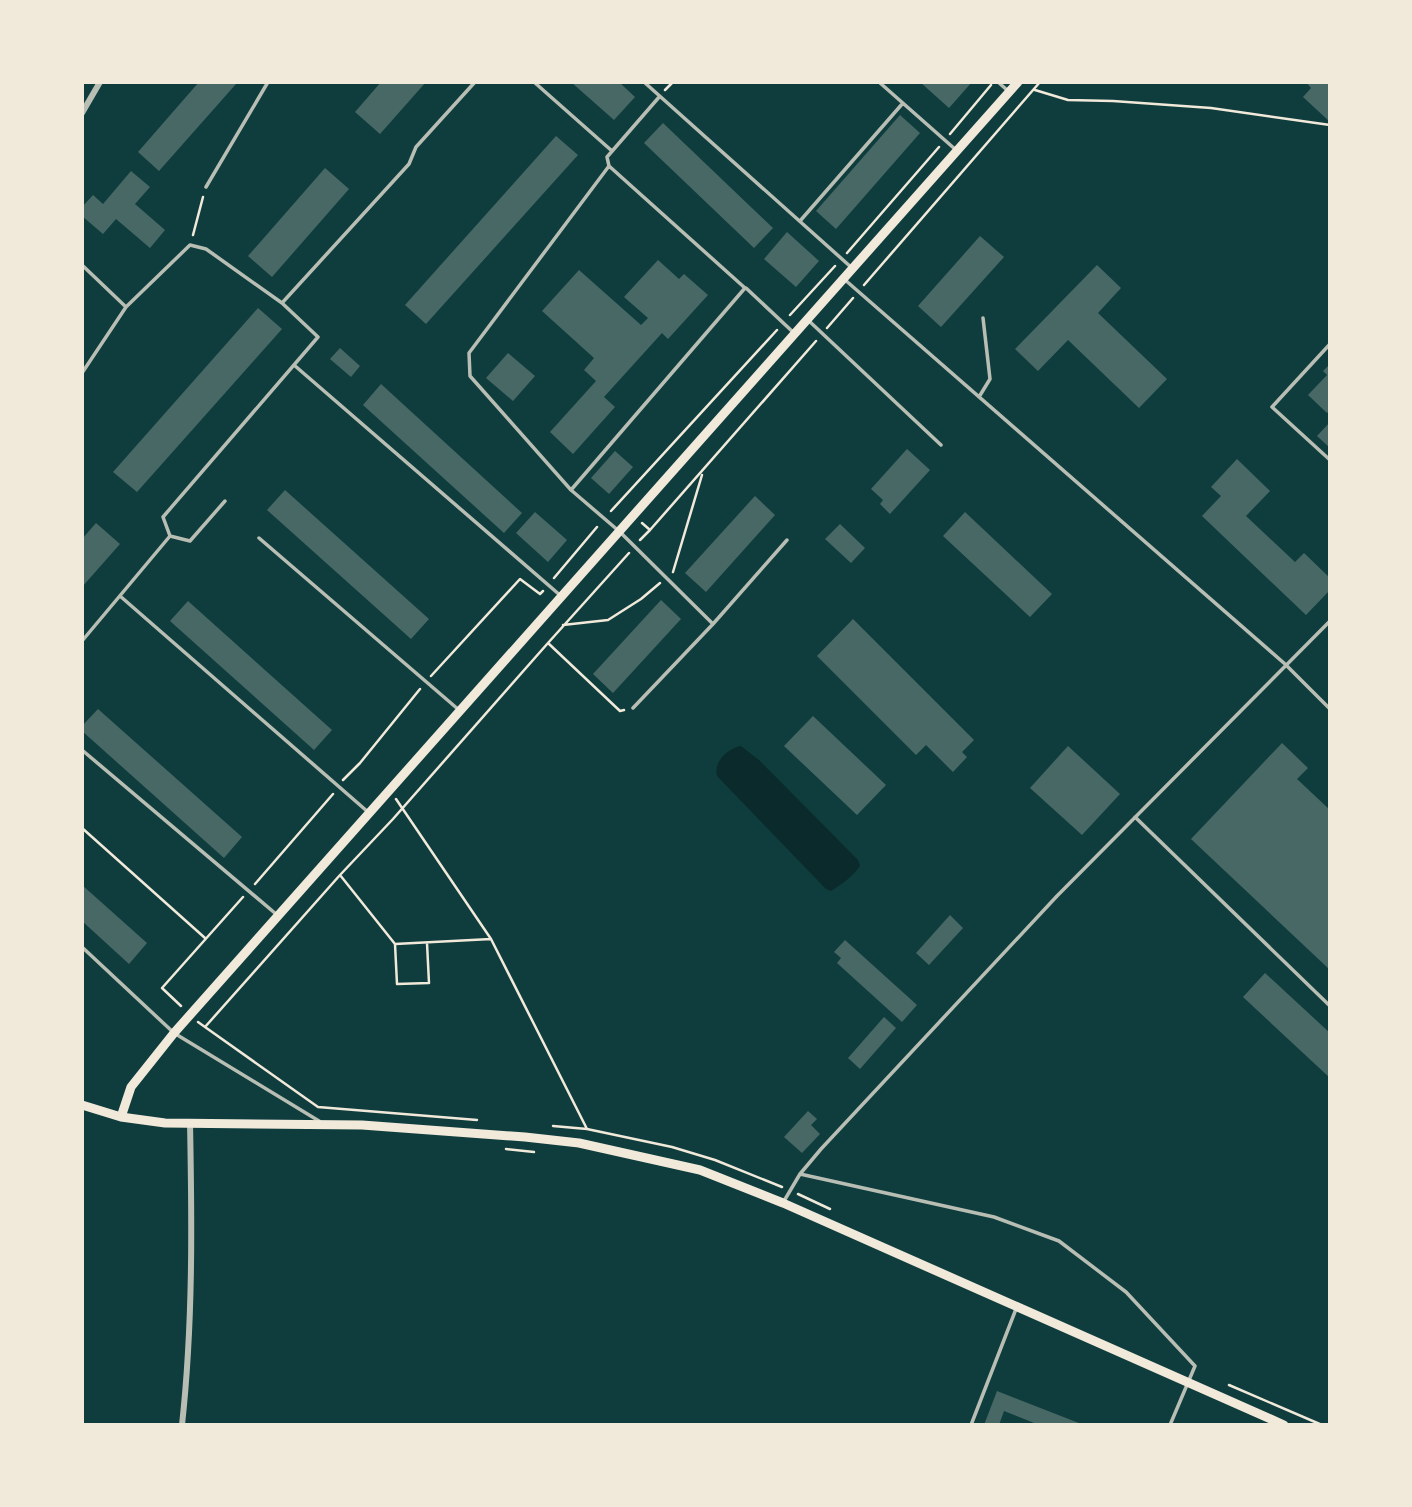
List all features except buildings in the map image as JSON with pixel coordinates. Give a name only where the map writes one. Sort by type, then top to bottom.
[{"type":"main road","points":[[121,1117],[131,1087],[174,1033],[1018,82]]},
{"type":"main road","points":[[82,1105],[121,1117],[190,1123],[362,1125],[525,1136],[606,1148],[700,1170],[783,1203],[1284,1425]]},
{"type":"street","points":[[82,113],[100,82]]},
{"type":"street","points":[[181,1425],[189,1357],[192,1210],[190,1123]]},
{"type":"lane","points":[[206,187],[268,82]]},
{"type":"lane","points":[[282,303],[409,164],[416,147],[475,82]]},
{"type":"lane","points":[[534,82],[612,151]]},
{"type":"lane","points":[[644,82],[853,270]]},
{"type":"lane","points":[[879,82],[957,151]]},
{"type":"lane","points":[[996,82],[1009,92]]},
{"type":"lane","points":[[660,96],[607,157],[609,166],[796,334]]},
{"type":"lane","points":[[800,221],[903,103]]},
{"type":"lane","points":[[609,166],[469,353],[470,376],[571,490],[635,546],[713,624]]},
{"type":"lane","points":[[82,373],[126,306],[190,245],[206,249],[282,303],[318,337],[163,517],[170,536]]},
{"type":"lane","points":[[82,265],[126,306]]},
{"type":"lane","points":[[844,279],[1285,664],[1330,709]]},
{"type":"lane","points":[[571,490],[745,288]]},
{"type":"lane","points":[[979,397],[990,379],[983,318]]},
{"type":"lane","points":[[808,320],[941,445]]},
{"type":"lane","points":[[1330,344],[1272,407],[1330,460]]},
{"type":"lane","points":[[294,365],[562,597]]},
{"type":"lane","points":[[170,536],[190,541],[225,501]]},
{"type":"lane","points":[[82,641],[170,536]]},
{"type":"lane","points":[[259,538],[460,711]]},
{"type":"lane","points":[[633,708],[713,624],[786,540]]},
{"type":"lane","points":[[120,596],[369,814]]},
{"type":"lane","points":[[783,1203],[800,1174],[821,1149],[1058,896],[1330,621]]},
{"type":"lane","points":[[82,750],[278,916]]},
{"type":"lane","points":[[1135,817],[1330,1006]]},
{"type":"lane","points":[[82,947],[174,1033],[324,1124]]},
{"type":"lane","points":[[800,1174],[994,1217],[1059,1241],[1126,1292],[1191,1359],[1195,1366],[1170,1425]]},
{"type":"lane","points":[[971,1425],[1017,1307]]},
{"type":"path","points":[[482,1120],[318,1107],[220,1041],[162,988],[360,763],[426,682],[520,579],[540,594],[618,502],[841,259],[996,82]]},
{"type":"path","points":[[205,1027],[650,530],[1040,82]]},
{"type":"path","points":[[1034,89],[1068,100],[1211,107],[1330,125]]},
{"type":"path","points":[[190,245],[206,187]]},
{"type":"path","points":[[618,502],[650,530]]},
{"type":"path","points":[[548,643],[620,711],[633,708]]},
{"type":"path","points":[[343,780],[349,785]]},
{"type":"path","points":[[389,792],[402,806],[491,939],[587,1129],[548,1126]]},
{"type":"path","points":[[82,828],[205,938]]},
{"type":"path","points":[[340,875],[396,944],[397,984],[429,983],[427,943]]},
{"type":"path","points":[[396,944],[491,939]]},
{"type":"path","points":[[362,1125],[363,1110]]},
{"type":"path","points":[[495,1148],[534,1152]]},
{"type":"water","points":[[741,746],[759,760],[858,860],[860,866],[847,880],[831,891],[826,889],[717,776],[717,766],[723,756]]}]
